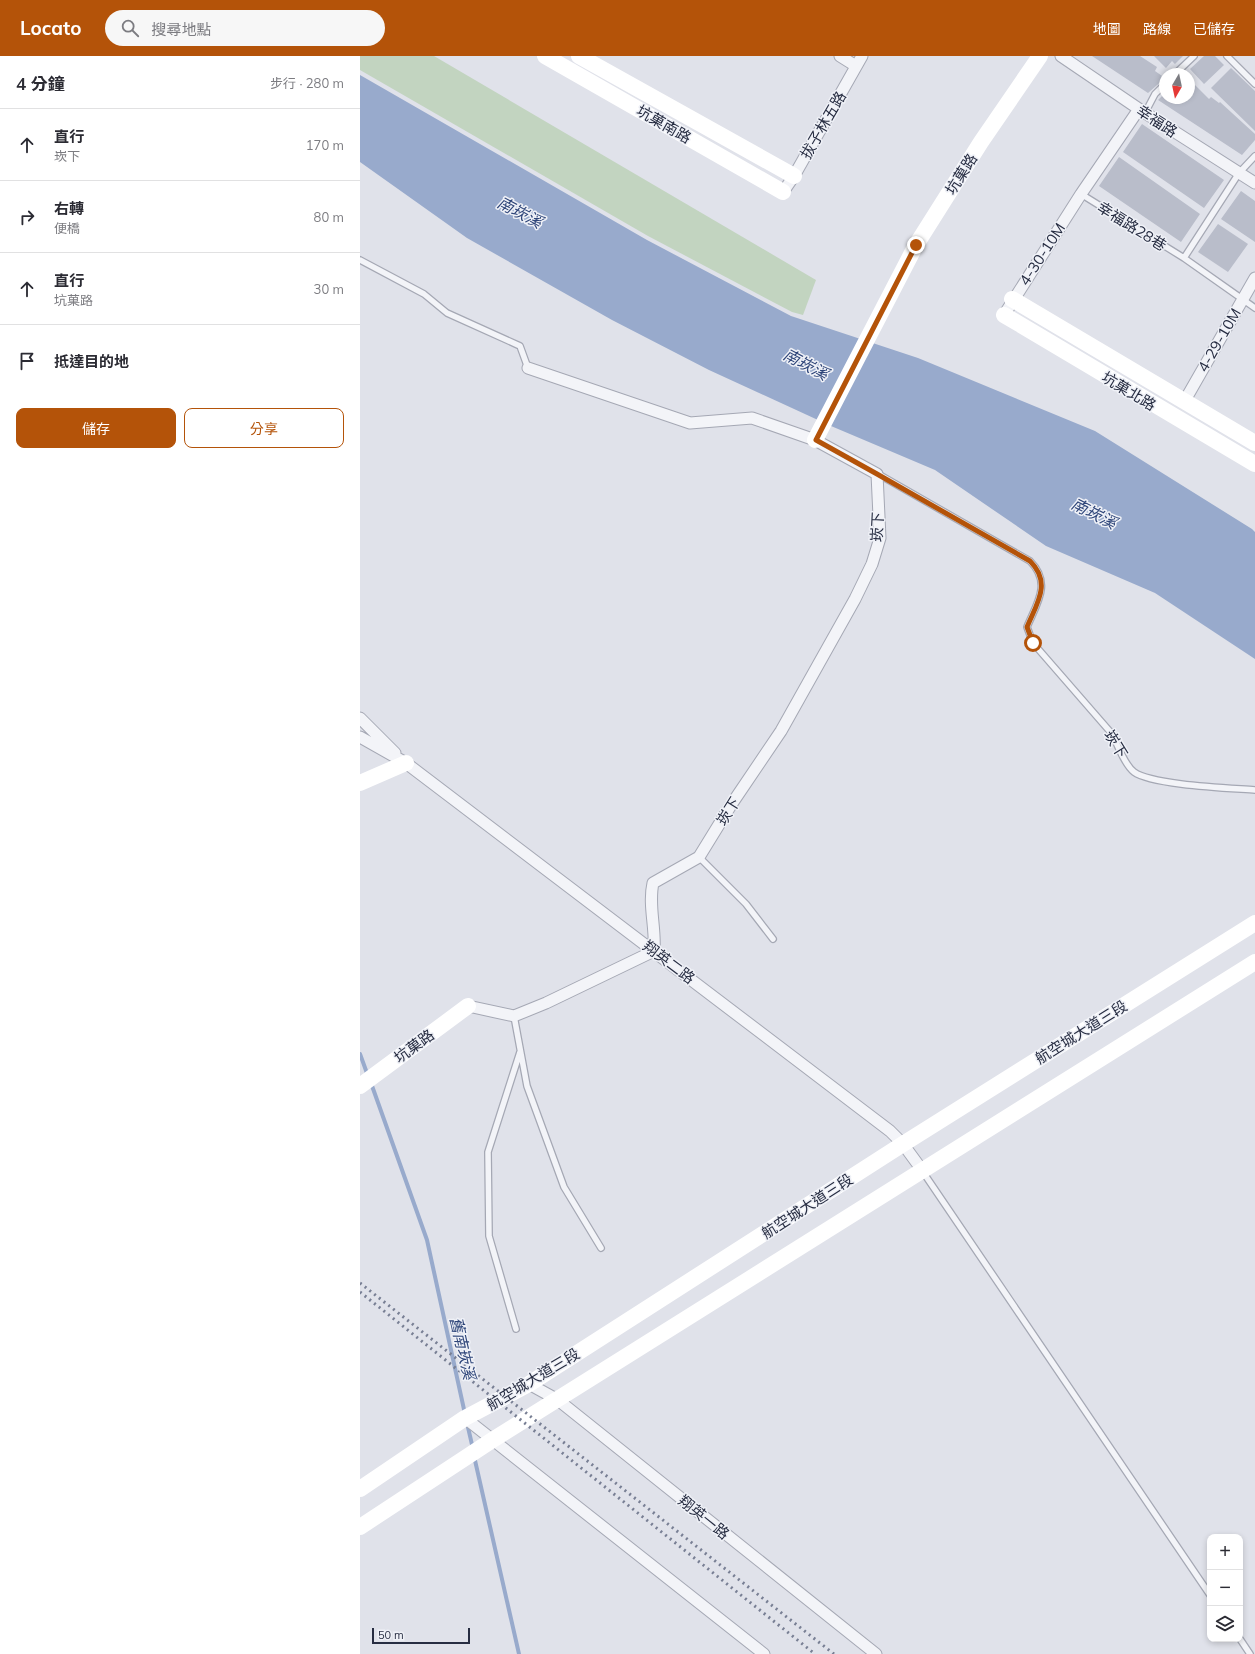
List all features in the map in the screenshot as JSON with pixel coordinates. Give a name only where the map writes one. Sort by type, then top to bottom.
[{"type":"street","name":"坑菓南路","points":[[545,56],[783,192]]},
{"type":"street","name":"坑菓南路","points":[[579,56],[794,176]]},
{"type":"street","points":[[840,56],[859,61]]},
{"type":"street","name":"坑菓路","points":[[819,434],[916,245],[981,142],[1040,56]]},
{"type":"street","name":"幸福路","points":[[1061,56],[1142,111],[1255,184]]},
{"type":"street","name":"拔子林五路","points":[[783,192],[794,176],[859,61]]},
{"type":"street","name":"幸福路28巷","points":[[1081,194],[1142,111]]},
{"type":"street","name":"4-30-10M","points":[[1004,315],[1012,299],[1081,194]]},
{"type":"street","name":"4-29-10M","points":[[1184,402],[1255,278]]},
{"type":"street","name":"坑菓北路","points":[[1012,299],[1184,402],[1255,442]]},
{"type":"street","name":"坑菓北路","points":[[1004,315],[1255,464]]},
{"type":"street","name":"崁下","points":[[528,368],[690,423],[752,418],[819,434],[877,474],[880,538],[872,564],[855,599],[781,732],[731,805],[699,857],[653,883],[650,893],[656,936],[654,951]]},
{"type":"street","name":"翔英二路","points":[[360,718],[406,763],[890,1131],[903,1144],[922,1170]]},
{"type":"street","name":"翔英二路","points":[[360,737],[406,763]]},
{"type":"street","points":[[360,784],[406,763]]},
{"type":"street","name":"航空城大道三段","points":[[360,1489],[465,1418],[529,1384],[903,1144],[1255,923]]},
{"type":"street","points":[[468,1006],[514,1016],[546,1003],[654,951]]},
{"type":"street","name":"航空城大道三段","points":[[360,1527],[494,1440],[1255,962]]},
{"type":"street","name":"坑菓路","points":[[360,1086],[468,1006]]},
{"type":"street","name":"翔英一路","points":[[529,1384],[558,1400],[876,1654]]},
{"type":"street","points":[[465,1418],[764,1654]]},
{"type":"lane","points":[[1227,56],[1255,84]]},
{"type":"lane","points":[[1181,68],[1191,57]]},
{"type":"lane","points":[[1142,111],[1159,90]]},
{"type":"lane","name":"幸福路28巷","points":[[1081,194],[1184,258],[1239,173],[1255,156]]},
{"type":"lane","points":[[1184,258],[1255,308]]},
{"type":"lane","points":[[360,260],[424,294],[447,313],[520,346],[528,368]]},
{"type":"lane","name":"崁下","points":[[877,474],[1030,561],[1037,568],[1042,584],[1040,594],[1027,627],[1033,643],[1113,735],[1119,750],[1133,772],[1153,780],[1255,790]]},
{"type":"lane","points":[[699,857],[746,904],[773,939]]},
{"type":"lane","points":[[514,1016],[527,1086],[564,1187],[601,1248]]},
{"type":"lane","points":[[516,1329],[489,1236],[488,1152],[520,1052]]},
{"type":"lane","points":[[922,1170],[1207,1591]]},
{"type":"lane","points":[[1242,1642],[1250,1654]]},
{"type":"green space","points":[[360,56],[434,56],[816,280],[803,315],[792,312],[648,236],[360,70]]},
{"type":"water","name":"南崁溪","points":[[360,75],[647,240],[791,316],[918,358],[1095,431],[1252,529],[1255,532],[1255,659],[1155,593],[1046,546],[935,470],[831,426],[709,370],[612,320],[467,238],[360,162]]},
{"type":"building","points":[[1092,56],[1140,56],[1157,67],[1155,71],[1159,74],[1159,83],[1148,93]]},
{"type":"building","points":[[1154,56],[1183,56],[1175,64],[1172,61],[1166,68]]},
{"type":"building","points":[[1204,56],[1215,56],[1224,65],[1204,84],[1195,74],[1195,68],[1191,68]]},
{"type":"building","points":[[1231,68],[1255,91],[1255,131],[1211,88]]},
{"type":"building","points":[[1195,85],[1209,99],[1211,97],[1219,103],[1220,102],[1255,134],[1255,140],[1242,155],[1164,104],[1195,104]]},
{"type":"building","points":[[1142,124],[1224,180],[1204,208],[1123,152]]},
{"type":"building","points":[[1119,157],[1200,214],[1181,242],[1099,186]]},
{"type":"building","points":[[1241,191],[1255,201],[1255,242],[1221,219]]},
{"type":"building","points":[[1218,224],[1248,244],[1228,272],[1198,252]]},
{"type":"waterway","name":"舊南崁溪","points":[[360,1054],[368,1076]]},
{"type":"waterway","name":"舊南崁溪","points":[[371,1083],[427,1240],[465,1414]]},
{"type":"waterway","name":"舊南崁溪","points":[[467,1423],[473,1449]]},
{"type":"waterway","name":"舊南崁溪","points":[[474,1456],[519,1654]]},
{"type":"railway","points":[[360,1283],[834,1654]]},
{"type":"railway","points":[[360,1292],[815,1654]]},
{"type":"route","points":[[916,245],[816,440],[1030,561],[1037,568],[1042,584],[1040,594],[1027,627],[1033,643]]}]
